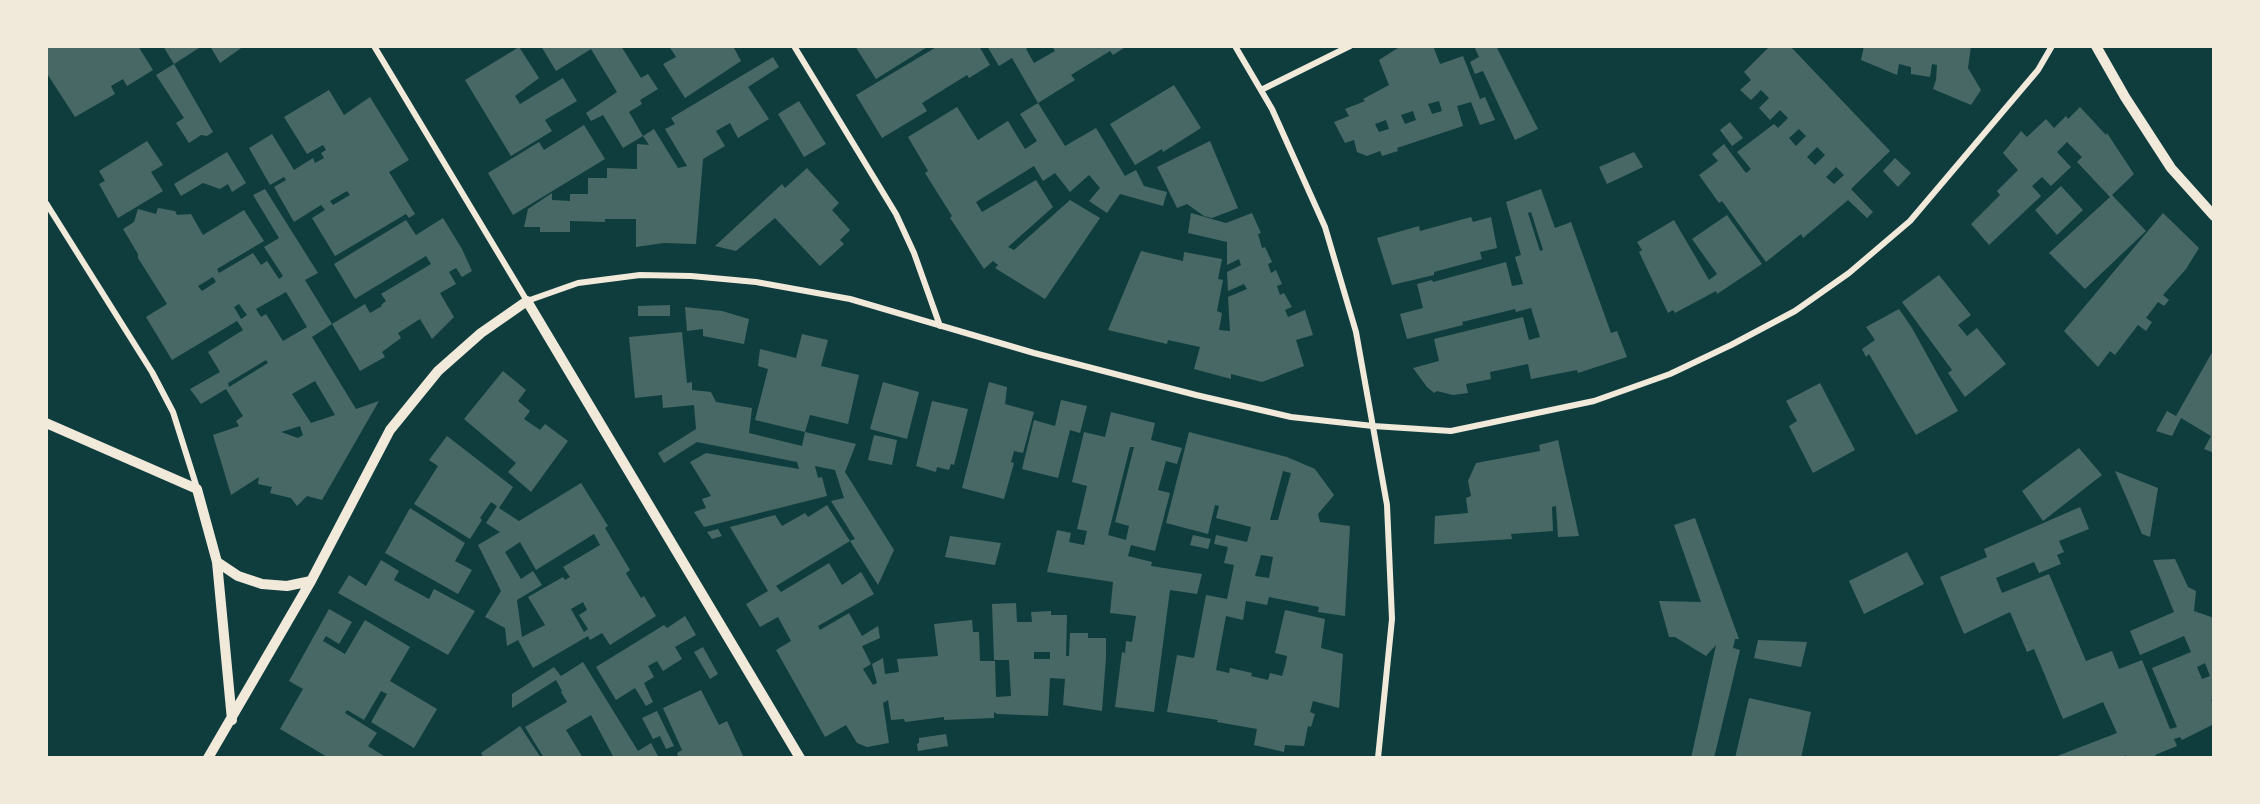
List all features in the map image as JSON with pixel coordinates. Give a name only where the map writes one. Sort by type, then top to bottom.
[{"type":"street","points":[[374,46],[800,758]]},
{"type":"street","points":[[794,46],[896,214],[914,253],[940,326]]},
{"type":"street","points":[[1235,46],[1272,109],[1325,227],[1356,332],[1387,505],[1392,619],[1378,758]]},
{"type":"street","points":[[1261,90],[1350,46]]},
{"type":"street","points":[[208,758],[311,581],[390,430],[438,370],[481,333],[527,301],[578,283],[640,275],[690,276],[756,282],[850,299],[940,326],[1196,395],[1291,417],[1373,426],[1451,430],[1594,401],[1670,374],[1795,311],[1849,273],[1910,221],[2038,70],[2052,46]]},
{"type":"street","points":[[2096,46],[2125,97],[2171,168],[2214,216]]},
{"type":"street","points":[[46,203],[152,372],[173,412],[217,562],[232,720]]},
{"type":"street","points":[[46,423],[197,489]]},
{"type":"street","points":[[217,562],[238,576],[261,584],[287,585],[311,581]]},
{"type":"building","points":[[46,46],[138,46],[153,70],[127,86],[123,79],[111,86],[115,94],[75,117],[46,72]]},
{"type":"building","points":[[163,46],[202,46],[174,64]]},
{"type":"building","points":[[210,46],[244,46],[220,63]]},
{"type":"building","points":[[541,46],[621,46],[641,78],[648,74],[658,89],[640,100],[642,104],[629,112],[643,136],[623,148],[603,115],[591,121],[586,113],[617,92],[591,49],[556,71]]},
{"type":"building","points":[[669,46],[733,46],[741,61],[685,98],[663,64],[676,57]]},
{"type":"building","points":[[855,46],[929,46],[876,79]]},
{"type":"building","points":[[938,46],[979,46],[990,65],[969,78],[967,75],[922,103],[927,111],[882,138],[856,95]]},
{"type":"building","points":[[987,46],[1031,46],[1026,49],[1034,63],[1055,51],[1052,46],[1127,46],[1113,55],[1110,51],[1071,75],[1075,80],[1038,103],[1012,58],[999,66]]},
{"type":"building","points":[[1401,46],[1433,46],[1440,64],[1463,56],[1480,99],[1485,97],[1495,120],[1480,125],[1471,102],[1457,106],[1463,126],[1397,148],[1398,151],[1382,156],[1380,151],[1367,156],[1357,152],[1354,140],[1345,143],[1334,122],[1349,116],[1345,109],[1365,101],[1363,99],[1389,85],[1379,60]],"holes":[[[1439,101],[1442,111],[1432,114],[1428,104]],[[1413,111],[1416,120],[1405,124],[1401,115]],[[1386,120],[1389,129],[1379,132],[1375,124]]]},
{"type":"building","points":[[1474,46],[1496,46],[1538,129],[1515,140],[1483,71],[1475,74],[1470,62],[1479,57]]},
{"type":"building","points":[[1770,46],[1790,46],[1890,151],[1851,189],[1873,212],[1867,218],[1848,200],[1803,238],[1801,234],[1766,262],[1722,201],[1719,203],[1699,175],[1718,161],[1712,154],[1724,144],[1746,173],[1751,169],[1737,152],[1774,124],[1778,128],[1788,118],[1780,110],[1770,120],[1759,108],[1769,98],[1761,90],[1751,100],[1740,90],[1751,80],[1744,72]],"holes":[[[1799,129],[1806,136],[1796,146],[1789,138]],[[1817,147],[1825,155],[1815,165],[1807,157]],[[1836,167],[1844,175],[1834,184],[1826,177]]]},
{"type":"building","points":[[1864,46],[1971,46],[1968,68],[1981,90],[1971,105],[1933,89],[1937,65],[1932,64],[1930,77],[1911,74],[1911,67],[1899,64],[1897,75],[1861,60]]},
{"type":"building","points":[[519,47],[539,78],[515,96],[520,104],[563,78],[577,101],[545,120],[552,131],[511,156],[465,80]]},
{"type":"building","points":[[773,57],[779,67],[748,87],[769,119],[738,138],[730,123],[716,131],[725,146],[703,159],[696,244],[664,243],[636,247],[636,219],[605,219],[605,222],[570,221],[570,232],[540,232],[540,227],[524,227],[528,209],[552,193],[552,200],[570,201],[570,194],[588,194],[588,178],[607,178],[607,168],[637,169],[637,144],[649,145],[643,136],[654,129],[678,168],[687,166],[665,129],[675,124],[671,118]]},
{"type":"building","points":[[174,64],[213,132],[207,136],[201,135],[189,143],[176,123],[184,118],[156,75]]},
{"type":"building","points":[[1174,85],[1201,128],[1163,152],[1162,149],[1135,165],[1110,124]]},
{"type":"building","points":[[329,90],[344,115],[370,97],[409,160],[389,172],[415,214],[409,218],[406,214],[335,256],[312,218],[325,210],[321,205],[294,222],[274,187],[286,180],[284,177],[270,185],[249,148],[272,134],[294,170],[313,158],[315,163],[324,158],[321,153],[326,150],[323,145],[307,154],[284,117]],"holes":[[[347,191],[350,195],[333,205],[330,201]]]},
{"type":"building","points":[[799,101],[826,144],[804,157],[778,114]]},
{"type":"building","points":[[1038,103],[1065,146],[1096,128],[1125,176],[1136,170],[1144,186],[1167,192],[1163,206],[1120,194],[1107,213],[1089,201],[1100,188],[1089,175],[1070,192],[1055,173],[1043,181],[1034,166],[976,202],[982,212],[1036,180],[1053,207],[1008,247],[1014,250],[1070,200],[1100,218],[1045,299],[995,268],[998,265],[993,261],[984,269],[950,218],[952,216],[925,173],[928,171],[908,137],[957,107],[978,140],[1008,121],[1025,149],[1037,141],[1020,114]]},
{"type":"building","points":[[2080,107],[2106,135],[2107,133],[2134,174],[2112,195],[2146,231],[2085,289],[2049,253],[2110,197],[2077,162],[2082,157],[2067,142],[2057,152],[2071,167],[2051,186],[2042,177],[2032,186],[2041,196],[1989,245],[1971,224],[2000,195],[1997,191],[2018,170],[2003,153],[2021,131],[2027,137],[2046,119],[2054,128]]},
{"type":"building","points":[[1730,122],[1743,138],[1732,146],[1720,130]]},
{"type":"building","points":[[584,125],[605,159],[513,215],[488,173],[539,142],[544,150]]},
{"type":"building","points":[[147,141],[163,165],[151,172],[163,191],[118,218],[99,184],[105,181],[99,171]]},
{"type":"building","points":[[1210,141],[1238,208],[1212,218],[1204,216],[1187,204],[1177,208],[1157,167]]},
{"type":"building","points":[[227,152],[246,183],[232,192],[228,184],[220,189],[203,183],[181,196],[174,184]]},
{"type":"building","points":[[1634,152],[1643,167],[1607,184],[1599,167]]},
{"type":"building","points":[[1895,158],[1911,173],[1898,187],[1883,171]]},
{"type":"building","points":[[807,168],[839,203],[832,210],[850,230],[840,240],[844,244],[820,266],[775,218],[736,251],[715,246],[782,184],[785,188]]},
{"type":"building","points":[[2061,186],[2083,210],[2057,235],[2035,210]]},
{"type":"building","points":[[265,189],[318,273],[305,280],[332,324],[312,337],[356,409],[379,401],[322,500],[307,496],[297,506],[291,498],[270,493],[272,487],[258,484],[259,477],[231,495],[213,435],[239,426],[236,421],[243,416],[226,389],[201,404],[190,389],[220,372],[208,352],[243,330],[237,321],[172,360],[146,317],[167,304],[123,229],[134,222],[138,209],[156,214],[158,208],[175,211],[177,215],[191,214],[203,235],[244,210],[264,241],[217,269],[219,273],[253,253],[261,265],[267,261],[279,279],[283,276],[264,247],[279,238],[253,195]],"holes":[[[213,277],[216,282],[202,291],[198,286]],[[286,292],[307,327],[283,341],[266,314],[261,317],[256,309]],[[239,304],[247,315],[241,319],[234,307]],[[266,360],[268,363],[229,387],[228,383]],[[315,381],[335,415],[311,423],[292,394]],[[300,426],[303,435],[298,438],[281,432]]]},
{"type":"building","points":[[1541,189],[1555,228],[1571,222],[1611,333],[1617,331],[1627,357],[1578,373],[1577,370],[1531,379],[1528,364],[1490,372],[1491,379],[1466,384],[1468,393],[1453,395],[1437,391],[1434,393],[1413,368],[1439,361],[1434,339],[1523,317],[1529,340],[1540,337],[1531,308],[1516,312],[1515,309],[1462,322],[1463,325],[1407,339],[1400,314],[1423,308],[1417,284],[1432,280],[1433,282],[1506,262],[1512,286],[1523,284],[1515,257],[1521,255],[1506,202]],"holes":[[[1531,212],[1543,250],[1540,251],[1528,213]]]},
{"type":"building","points":[[1191,213],[1226,223],[1252,213],[1261,233],[1258,234],[1262,248],[1265,247],[1272,262],[1268,264],[1271,273],[1276,270],[1282,284],[1277,286],[1280,295],[1284,293],[1292,307],[1285,310],[1288,317],[1305,310],[1313,335],[1296,340],[1304,366],[1262,382],[1231,374],[1231,379],[1194,369],[1200,347],[1168,340],[1167,344],[1108,330],[1141,251],[1183,261],[1184,252],[1222,259],[1218,279],[1223,280],[1217,311],[1222,313],[1219,330],[1230,331],[1228,297],[1247,289],[1244,284],[1228,291],[1227,272],[1241,265],[1239,259],[1227,265],[1227,242],[1188,233]]},
{"type":"building","points":[[2163,213],[2199,248],[2186,269],[2163,295],[2169,300],[2164,306],[2158,302],[2146,318],[2152,322],[2146,331],[2138,325],[2115,355],[2110,351],[2098,367],[2064,331]]},
{"type":"building","points":[[1727,215],[1762,264],[1717,294],[1716,291],[1675,313],[1673,310],[1668,313],[1639,252],[1642,250],[1637,242],[1674,220],[1709,280],[1717,274],[1692,239]]},
{"type":"building","points":[[1471,217],[1473,222],[1491,217],[1497,248],[1480,252],[1482,259],[1434,272],[1434,275],[1392,285],[1377,238],[1419,226],[1420,231]]},
{"type":"building","points":[[443,218],[472,271],[462,277],[456,268],[449,272],[456,284],[440,293],[454,317],[432,339],[420,319],[398,333],[401,338],[382,352],[385,357],[360,371],[332,324],[365,304],[370,313],[382,306],[386,301],[381,294],[431,264],[426,256],[355,299],[334,264],[406,220],[416,235]]},
{"type":"building","points":[[1939,275],[1971,315],[1958,325],[1967,336],[1977,328],[2006,364],[1965,397],[1948,373],[1952,370],[1902,302]]},
{"type":"building","points":[[670,305],[670,316],[638,316],[638,306]]},
{"type":"building","points":[[685,307],[722,311],[749,319],[744,344],[703,336],[703,329],[687,331]]},
{"type":"building","points":[[1899,309],[1958,411],[1916,435],[1869,354],[1866,357],[1862,349],[1875,340],[1866,327]]},
{"type":"building","points":[[682,332],[687,383],[692,382],[692,390],[711,392],[716,402],[752,408],[749,433],[802,446],[805,432],[856,444],[845,472],[894,550],[878,585],[850,541],[855,539],[831,501],[844,498],[835,470],[815,466],[818,478],[822,477],[827,496],[704,527],[694,512],[706,508],[702,499],[711,496],[690,462],[706,453],[799,469],[797,462],[697,442],[664,463],[658,453],[696,429],[694,405],[663,408],[662,395],[635,398],[629,337]]},
{"type":"building","points":[[802,334],[828,340],[821,366],[859,375],[848,424],[810,415],[805,432],[755,420],[768,369],[758,366],[760,349],[796,358]]},
{"type":"building","points":[[2214,349],[2214,453],[2204,449],[2211,436],[2181,418],[2172,436],[2156,431],[2167,411],[2176,416]]},
{"type":"building","points":[[503,371],[526,390],[518,401],[530,411],[524,419],[540,430],[545,424],[568,441],[531,492],[508,472],[516,463],[464,419]]},
{"type":"building","points":[[883,382],[919,392],[907,439],[870,429]]},
{"type":"building","points":[[989,382],[1007,387],[1005,404],[1034,412],[1023,453],[1014,451],[1011,462],[1014,463],[1004,499],[962,488]]},
{"type":"building","points":[[1820,383],[1855,450],[1813,473],[1789,426],[1797,421],[1786,401]]},
{"type":"building","points":[[1061,400],[1087,406],[1080,433],[1070,430],[1058,478],[1022,469],[1034,420],[1055,426]]},
{"type":"building","points":[[932,401],[968,409],[954,465],[951,464],[949,470],[937,467],[936,472],[916,466]]},
{"type":"building","points":[[1111,412],[1155,423],[1151,440],[1182,448],[1177,464],[1166,461],[1158,490],[1170,493],[1155,551],[1131,545],[1128,556],[1152,562],[1151,566],[1202,574],[1197,594],[1170,590],[1154,712],[1115,707],[1122,652],[1125,653],[1126,641],[1132,642],[1136,616],[1110,613],[1113,582],[1047,572],[1057,530],[1071,533],[1069,542],[1084,545],[1087,531],[1077,529],[1087,486],[1072,482],[1084,432],[1105,437]],"holes":[[[1130,447],[1134,447],[1115,522],[1129,526],[1126,540],[1108,535]]]},
{"type":"building","points":[[1189,432],[1287,457],[1315,469],[1334,495],[1318,514],[1320,522],[1350,526],[1345,616],[1318,612],[1319,607],[1269,597],[1267,605],[1246,601],[1243,620],[1226,616],[1216,670],[1229,673],[1230,668],[1252,673],[1251,676],[1268,680],[1270,673],[1282,676],[1287,656],[1275,653],[1285,610],[1325,619],[1321,648],[1343,654],[1339,708],[1313,701],[1310,712],[1315,714],[1311,727],[1308,726],[1304,746],[1285,745],[1284,752],[1254,745],[1257,729],[1167,712],[1177,655],[1194,658],[1206,595],[1227,599],[1234,565],[1224,563],[1228,547],[1214,544],[1216,535],[1247,542],[1251,527],[1216,518],[1219,506],[1215,505],[1208,534],[1166,523]],"holes":[[[1283,471],[1291,473],[1278,520],[1270,520]],[[1261,555],[1273,557],[1269,578],[1255,576]]]},
{"type":"building","points":[[874,435],[897,440],[892,465],[868,460]]},
{"type":"building","points":[[447,436],[513,487],[499,508],[519,521],[581,483],[608,526],[605,528],[630,570],[626,573],[627,575],[641,598],[644,596],[656,616],[610,645],[602,633],[590,640],[588,636],[533,668],[518,640],[507,646],[505,628],[485,617],[501,591],[478,545],[500,532],[486,523],[497,506],[491,502],[470,539],[414,504],[438,466],[429,460]],"holes":[[[594,534],[600,545],[563,567],[570,577],[565,580],[563,577],[528,597],[545,625],[522,637],[517,600],[542,585],[533,571],[521,579],[505,552],[520,542],[536,570]],[[583,602],[587,610],[579,615],[588,629],[584,632],[571,609]]]},
{"type":"building","points":[[1558,440],[1579,536],[1558,537],[1556,506],[1552,507],[1553,531],[1511,534],[1512,539],[1434,544],[1435,516],[1468,513],[1466,498],[1471,496],[1468,481],[1476,463],[1540,451],[1539,445]]},
{"type":"building","points":[[2079,448],[2102,475],[2043,521],[2022,491]]},
{"type":"building","points":[[2115,471],[2158,488],[2150,537],[2142,534]]},
{"type":"building","points":[[827,505],[850,541],[776,586],[781,592],[829,563],[842,585],[861,572],[874,594],[818,626],[820,630],[849,613],[862,636],[878,626],[880,638],[862,646],[871,664],[863,669],[873,685],[877,683],[872,664],[883,658],[885,674],[899,672],[897,659],[938,656],[934,624],[972,620],[973,632],[979,632],[980,661],[995,661],[996,697],[1011,696],[1009,660],[994,660],[992,604],[1016,603],[1017,622],[1032,622],[1031,612],[1051,611],[1051,615],[1067,615],[1066,656],[1069,656],[1070,633],[1088,633],[1088,638],[1106,638],[1102,711],[1063,705],[1065,679],[1050,678],[1048,716],[994,712],[994,718],[944,720],[944,717],[905,722],[904,719],[891,720],[888,700],[883,703],[889,743],[867,747],[857,743],[846,725],[825,737],[776,650],[791,641],[778,617],[760,627],[746,604],[768,591],[730,527],[775,515],[782,526],[805,513],[808,517]],"holes":[[[1034,652],[1050,652],[1050,659],[1034,659]]]},
{"type":"building","points":[[2080,507],[2089,529],[2059,541],[2064,552],[2057,555],[2061,564],[2039,573],[2034,562],[1996,578],[2002,593],[2049,574],[2086,661],[2112,651],[2119,669],[2142,660],[2170,729],[2177,727],[2152,668],[2191,652],[2184,636],[2140,655],[2130,631],[2174,612],[2153,560],[2175,559],[2188,587],[2196,591],[2194,611],[2214,618],[2214,699],[2211,700],[2214,705],[2214,724],[2182,740],[2180,737],[2174,739],[2177,746],[2155,755],[2157,758],[2127,758],[2126,755],[2121,758],[2052,758],[2117,733],[2103,702],[2063,719],[2034,649],[2027,652],[2010,612],[1964,634],[1940,577],[1987,557],[1984,549]],"holes":[[[2205,663],[2210,676],[2202,679],[2197,667]]]},
{"type":"building","points":[[410,508],[465,543],[455,561],[472,570],[458,594],[385,553]]},
{"type":"building","points":[[1695,518],[1739,639],[1735,639],[1733,648],[1740,650],[1714,758],[1691,758],[1716,645],[1706,656],[1675,637],[1669,637],[1659,601],[1701,602],[1674,525]]},
{"type":"building","points":[[718,529],[722,536],[712,539],[707,532]]},
{"type":"building","points":[[1193,535],[1211,539],[1208,549],[1190,545]]},
{"type":"building","points":[[950,536],[1001,543],[995,565],[945,557]]},
{"type":"building","points":[[1907,552],[1924,584],[1864,614],[1849,581]]},
{"type":"building","points":[[381,560],[399,571],[394,580],[429,599],[434,589],[475,611],[448,655],[338,593],[349,575],[366,586]]},
{"type":"building","points":[[329,609],[352,622],[339,644],[326,636],[323,641],[345,654],[365,620],[410,647],[390,681],[437,709],[414,748],[371,722],[387,694],[381,691],[364,720],[347,710],[345,713],[377,733],[368,746],[387,758],[329,758],[280,729],[303,689],[289,681]]},
{"type":"building","points":[[685,616],[696,635],[675,647],[682,659],[663,671],[657,661],[648,666],[654,677],[644,683],[653,702],[646,706],[635,688],[616,700],[596,667],[664,625],[667,628]]},
{"type":"building","points":[[1758,640],[1807,642],[1801,667],[1754,658]]},
{"type":"building","points":[[703,647],[718,674],[710,679],[694,652]]},
{"type":"building","points":[[583,662],[638,751],[651,743],[659,758],[614,758],[591,715],[566,730],[583,758],[544,758],[525,727],[567,702],[562,691],[556,680],[512,708],[512,694],[554,667],[561,676]]},
{"type":"building","points":[[701,690],[719,725],[727,721],[744,758],[679,758],[677,753],[682,750],[663,708]]},
{"type":"building","points":[[1749,698],[1811,712],[1801,758],[1735,758]]},
{"type":"building","points":[[657,711],[674,746],[666,749],[660,736],[653,739],[642,718]]},
{"type":"building","points":[[520,726],[541,758],[484,758],[481,753]]},
{"type":"building","points":[[946,734],[948,746],[918,751],[919,738]]}]
